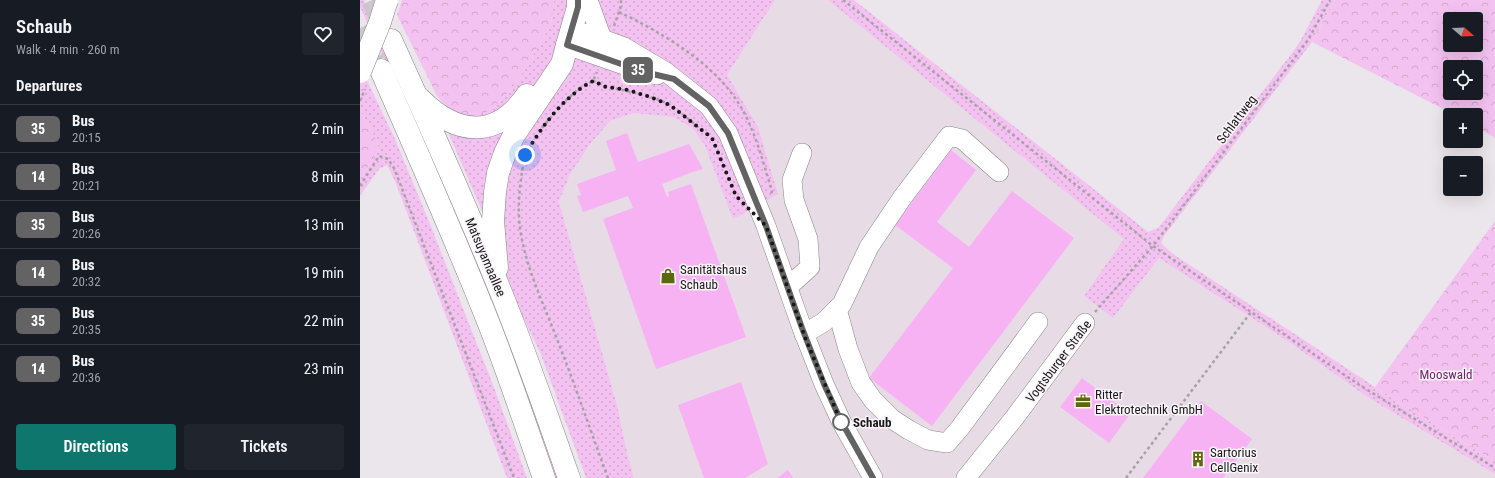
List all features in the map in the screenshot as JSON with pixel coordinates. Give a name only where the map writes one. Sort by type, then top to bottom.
[{"type":"main road","points":[[370,71],[380,22],[387,0]]},
{"type":"main road","points":[[498,285],[493,222],[494,192],[498,173],[505,153],[514,135],[562,64],[578,0]]},
{"type":"main road","points":[[417,96],[433,112],[449,121],[463,126],[487,127],[511,114],[524,99],[569,37]]},
{"type":"main road","name":"Matsuyamaallee","points":[[391,40],[417,96],[498,285],[569,478]]},
{"type":"main road","name":"Matsuyamaallee","points":[[370,71],[440,203],[515,392],[544,478]]},
{"type":"street","points":[[588,0],[608,32],[624,47],[666,72],[709,106],[728,133],[766,226],[804,334],[824,384],[841,421],[873,478]]},
{"type":"street","points":[[569,37],[608,32]]},
{"type":"street","points":[[569,37],[644,72],[674,79]]},
{"type":"street","points":[[804,334],[824,322],[842,304],[869,246],[902,198],[950,136],[962,138],[999,172]]},
{"type":"street","points":[[788,288],[810,267],[808,238],[794,200],[792,180],[802,153]]},
{"type":"street","points":[[836,309],[848,349],[861,383],[873,400],[892,419],[909,430],[928,440],[947,443],[960,428],[1038,322]]},
{"type":"street","name":"Vogtsburger Straße","points":[[966,478],[1015,417],[1086,323]]},
{"type":"path","points":[[608,32],[619,12],[621,0]]},
{"type":"path","points":[[843,0],[1153,246],[1361,386],[1495,468]]},
{"type":"path","name":"Schlattweg","points":[[1153,246],[1308,40],[1330,0]]},
{"type":"path","points":[[598,71],[593,81],[581,87],[551,116],[538,133],[525,155],[519,188],[519,218],[522,242],[532,275],[558,341],[608,478]]},
{"type":"path","points":[[593,81],[606,87],[628,90],[670,105],[712,138]]},
{"type":"path","points":[[360,186],[379,156],[388,159],[397,176],[514,478]]},
{"type":"path","name":"Vogtsburger Straße","points":[[1086,323],[1153,246]]},
{"type":"path","points":[[1126,478],[1251,312]]},
{"type":"shaded area","points":[[775,0],[828,0],[1125,239],[1084,296],[1113,318],[1159,258],[1289,342],[1369,398],[1495,474],[1495,478],[634,478],[617,405],[559,202],[569,176],[590,144],[610,121],[634,113],[674,117],[693,129],[705,146],[713,166],[777,194],[758,127],[727,75]]},
{"type":"green space","points":[[360,0],[364,0],[435,155],[478,259],[560,478],[554,478],[429,156],[360,7]]},
{"type":"green space","points":[[402,0],[554,0],[554,2],[551,24],[523,72],[506,95],[493,108],[473,119],[451,112],[437,96],[397,15]]},
{"type":"green space","points":[[554,0],[775,0],[727,75],[758,127],[778,194],[733,219],[705,146],[693,129],[674,117],[634,113],[610,121],[590,144],[569,176],[559,202],[617,405],[634,478],[586,478],[540,352],[508,287],[485,218],[445,125],[493,108],[506,95],[523,72],[551,24]]},
{"type":"green space","points":[[828,0],[854,0],[1148,232],[1159,227],[1295,49],[1322,0],[1335,0],[1312,42],[1164,236],[1161,243],[1173,254],[1375,387],[1495,462],[1495,474],[1369,398],[1289,342],[1159,258],[1113,318],[1084,296],[1124,239]]},
{"type":"green space","points":[[1335,0],[1495,0],[1495,138],[1483,131],[1483,108],[1443,109],[1312,42]]},
{"type":"green space","points":[[360,66],[395,139],[430,224],[495,390],[527,478],[507,478],[395,181],[387,165],[379,169],[360,196],[360,179],[379,149],[375,137],[360,110]]},
{"type":"green space","points":[[360,110],[375,137],[379,149],[360,179]]},
{"type":"green space","name":"Mooswald","points":[[1495,221],[1495,462],[1375,387]]},
{"type":"building","points":[[627,133],[638,162],[689,144],[703,169],[662,184],[667,197],[669,196],[668,192],[691,184],[746,337],[656,369],[603,219],[633,208],[628,196],[583,212],[577,196],[581,195],[577,184],[616,170],[606,141]]},
{"type":"building","points":[[951,150],[976,170],[937,222],[969,247],[1012,191],[1074,238],[932,426],[869,378],[953,268],[895,225]]},
{"type":"building","points":[[1082,378],[1130,414],[1109,443],[1060,407]]},
{"type":"building","points":[[741,382],[768,464],[745,478],[704,478],[678,405]]},
{"type":"building","name":"Sartorius CellGenix","points":[[1201,401],[1252,439],[1223,478],[1143,478]]},
{"type":"building","points":[[788,470],[793,478],[777,478]]},
{"type":"tunnel","points":[[372,0],[386,30]]},
{"type":"tunnel","points":[[360,28],[376,61]]},
{"type":"bus line","name":"35","points":[[578,0],[578,7],[567,45],[644,72],[674,79],[709,106],[728,133],[766,226],[802,328],[824,384],[841,421],[873,478]]},
{"type":"place","name":"Sanitätshaus Schaub","points":[[668,276]]},
{"type":"place","name":"Ritter Elektrotechnik GmbH","points":[[1083,401]]},
{"type":"place","name":"Schaub","points":[[841,422]]},
{"type":"place","name":"Sartorius CellGenix","points":[[1198,459]]},
{"type":"route","points":[[525,155],[538,133],[551,116],[581,87],[593,81],[606,87],[628,90],[670,105],[712,138],[736,196],[766,226],[806,340],[841,422]]}]
